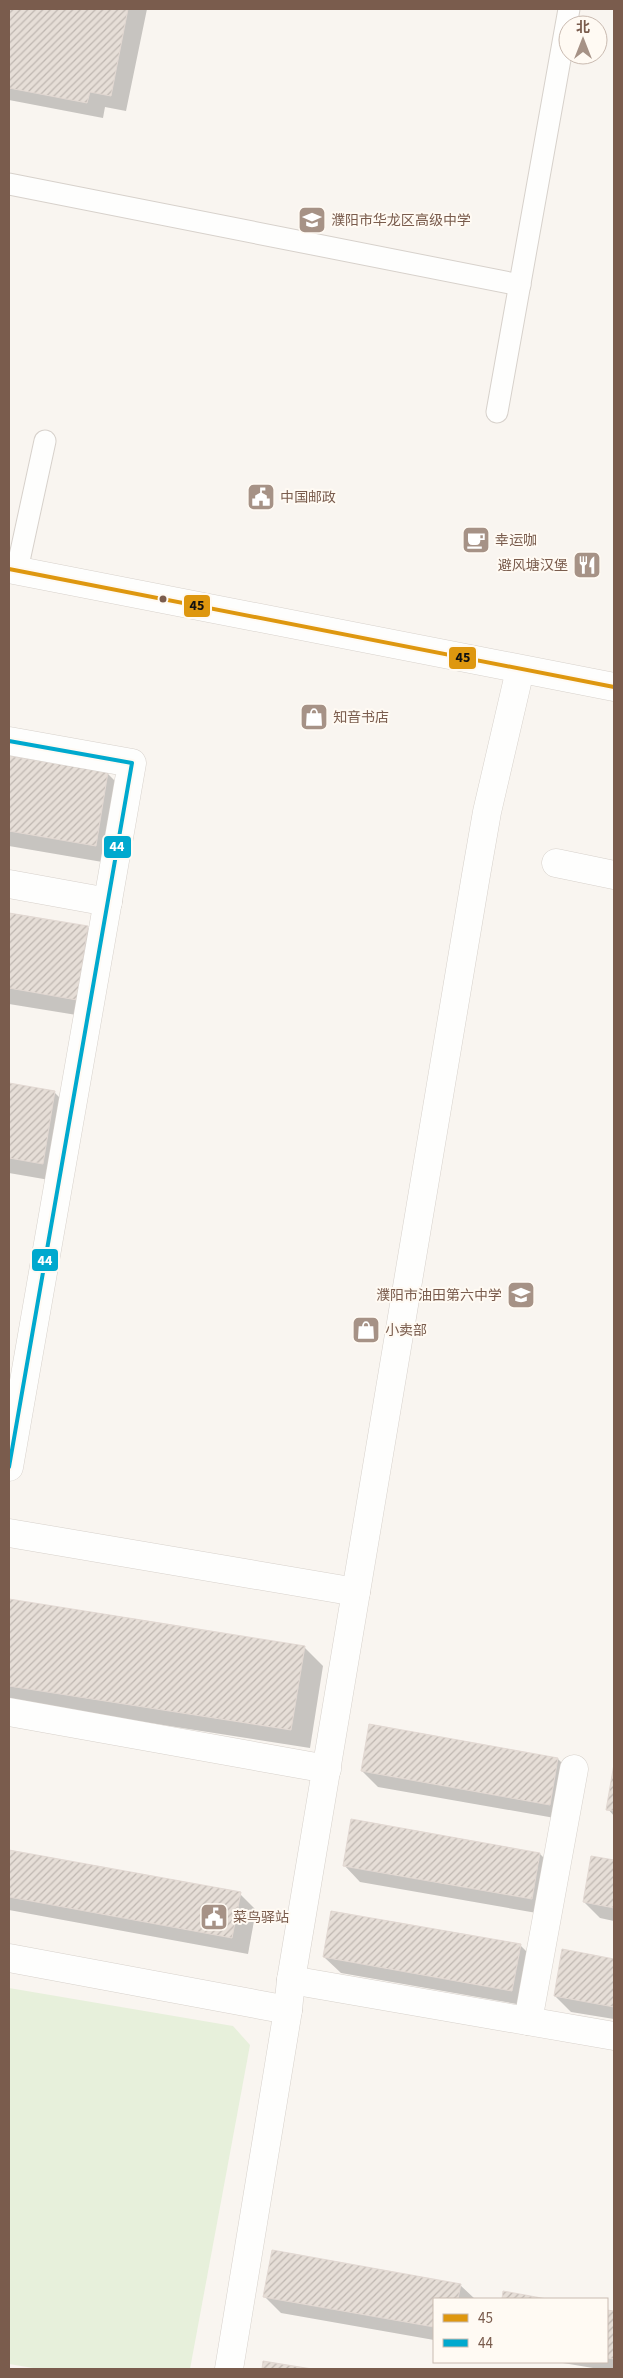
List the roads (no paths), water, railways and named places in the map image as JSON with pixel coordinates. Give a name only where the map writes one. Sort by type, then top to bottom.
[{"type":"street","points":[[13,569],[614,687]]},
{"type":"street","points":[[229,2369],[288,2010],[291,1980],[487,812],[520,670]]},
{"type":"street","points":[[9,742],[132,763],[9,1467]]},
{"type":"street","points":[[556,863],[614,875]]},
{"type":"street","points":[[9,884],[108,902]]},
{"type":"street","points":[[9,1533],[356,1592]]},
{"type":"street","points":[[9,1712],[327,1769]]},
{"type":"street","points":[[528,2021],[574,1769]]},
{"type":"street","points":[[9,1958],[288,2010]]},
{"type":"street","points":[[291,1980],[614,2036]]},
{"type":"lane","points":[[496,412],[569,9]]},
{"type":"lane","points":[[9,184],[520,285]]},
{"type":"lane","points":[[13,569],[45,442]]},
{"type":"place","name":"濮阳市华龙区高级中学","points":[[312,220]]},
{"type":"place","name":"中国邮政","points":[[261,497]]},
{"type":"place","name":"幸运咖","points":[[476,540]]},
{"type":"place","name":"避风塘汉堡","points":[[587,565]]},
{"type":"place","name":"知音书店","points":[[314,717]]},
{"type":"place","name":"濮阳市油田第六中学","points":[[521,1295]]},
{"type":"place","name":"小卖部","points":[[366,1330]]},
{"type":"place","name":"菜鸟驿站","points":[[214,1917]]}]
